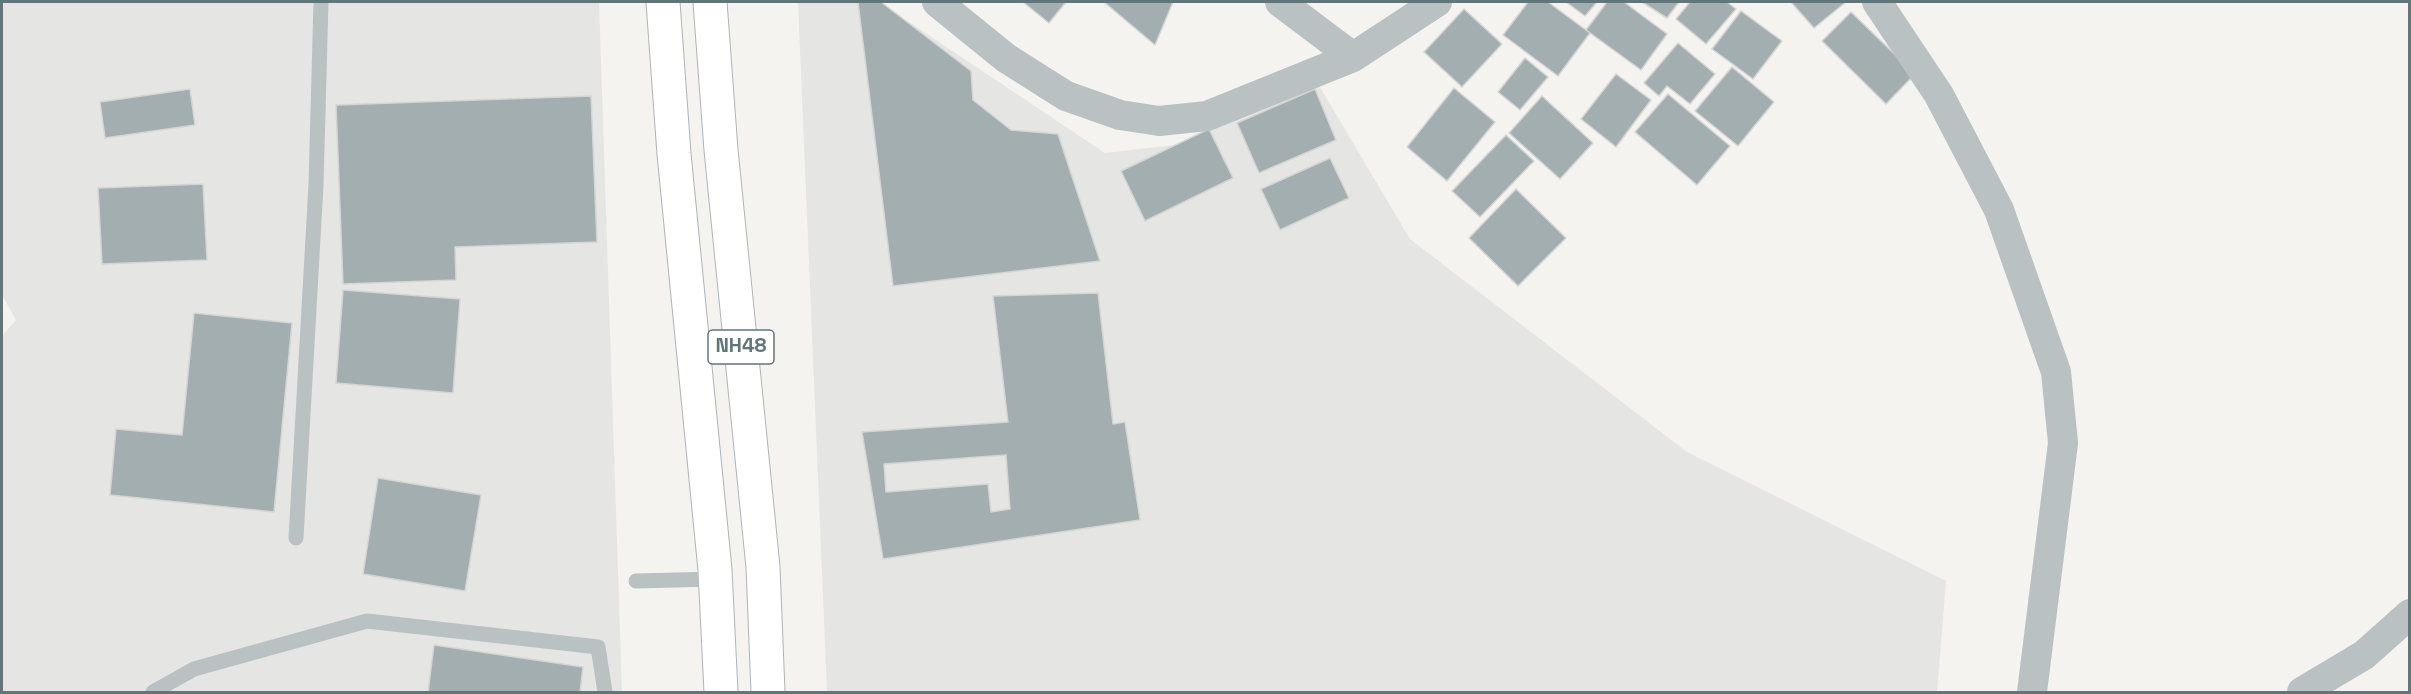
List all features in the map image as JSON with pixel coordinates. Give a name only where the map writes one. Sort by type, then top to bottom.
[{"type":"highway","name":"NH48","points":[[663,2],[674,154],[716,579],[721,693]]},
{"type":"highway","name":"NH48","points":[[710,2],[721,150],[763,567],[768,693]]},
{"type":"street","points":[[937,2],[1006,58],[1066,96],[1120,115],[1159,120],[1207,116],[1353,57],[1437,2]]},
{"type":"street","points":[[1280,2],[1353,57]]},
{"type":"street","points":[[1877,2],[1939,95],[1999,210],[2055,372],[2064,444],[2032,693]]},
{"type":"street","points":[[2302,693],[2364,655],[2409,614]]},
{"type":"lane","points":[[296,538],[316,185],[321,2]]},
{"type":"lane","points":[[636,581],[716,579]]},
{"type":"lane","points":[[153,693],[194,669],[367,621],[598,647],[605,693]]},
{"type":"shaded area","points":[[2,2],[599,2],[622,692],[2,692],[2,336],[16,320],[2,295]]},
{"type":"shaded area","points":[[798,2],[879,2],[1105,153],[1175,145],[1318,84],[1410,239],[1687,452],[1946,581],[1937,692],[827,692]]},
{"type":"building","points":[[858,2],[881,2],[971,71],[973,100],[1011,130],[1058,134],[1100,261],[893,286]]},
{"type":"building","points":[[1023,2],[1066,2],[1049,23]]},
{"type":"building","points":[[1104,2],[1173,2],[1155,45]]},
{"type":"building","points":[[1528,2],[1548,2],[1590,33],[1558,76],[1503,35]]},
{"type":"building","points":[[1566,2],[1597,2],[1585,16]]},
{"type":"building","points":[[1607,2],[1624,2],[1667,34],[1641,70],[1586,30]]},
{"type":"building","points":[[1642,2],[1679,2],[1667,18]]},
{"type":"building","points":[[1690,2],[1727,2],[1736,9],[1706,44],[1676,19]]},
{"type":"building","points":[[1791,2],[1846,2],[1814,28]]},
{"type":"building","points":[[1464,9],[1502,44],[1462,87],[1424,52]]},
{"type":"building","points":[[1741,11],[1782,41],[1753,79],[1712,49]]},
{"type":"building","points":[[1851,12],[1915,74],[1886,104],[1822,41]]},
{"type":"building","points":[[1678,43],[1715,74],[1690,104],[1667,86],[1659,96],[1644,83]]},
{"type":"building","points":[[1525,58],[1548,77],[1520,110],[1498,92]]},
{"type":"building","points":[[1732,67],[1774,102],[1738,146],[1695,111]]},
{"type":"building","points":[[1616,74],[1651,100],[1616,147],[1581,119]]},
{"type":"building","points":[[1454,88],[1495,122],[1447,181],[1407,147]]},
{"type":"building","points":[[190,89],[195,125],[105,138],[100,102]]},
{"type":"building","points":[[1315,89],[1336,140],[1259,173],[1237,123]]},
{"type":"building","points":[[1668,94],[1730,146],[1697,185],[1635,132]]},
{"type":"building","points":[[591,96],[597,242],[455,247],[456,280],[343,284],[336,105]]},
{"type":"building","points":[[1542,96],[1593,143],[1560,179],[1509,133]]},
{"type":"building","points":[[1209,129],[1233,178],[1145,221],[1121,171]]},
{"type":"building","points":[[1506,135],[1534,161],[1480,217],[1452,191]]},
{"type":"building","points":[[1330,158],[1349,198],[1280,230],[1261,189]]},
{"type":"building","points":[[203,184],[207,260],[102,264],[98,188]]},
{"type":"building","points":[[1516,189],[1566,238],[1518,286],[1469,238]]},
{"type":"building","points":[[343,290],[460,299],[453,393],[336,383]]},
{"type":"building","points":[[1098,293],[1113,424],[1125,422],[1140,520],[883,559],[862,432],[1008,422],[993,296]],"holes":[[[1006,455],[1010,509],[991,512],[988,484],[886,492],[884,464]]]},
{"type":"building","points":[[194,313],[292,323],[274,512],[110,495],[116,429],[182,435]]},
{"type":"building","points":[[378,478],[481,495],[465,591],[363,574]]},
{"type":"building","points":[[434,645],[583,667],[580,692],[428,692]]}]
